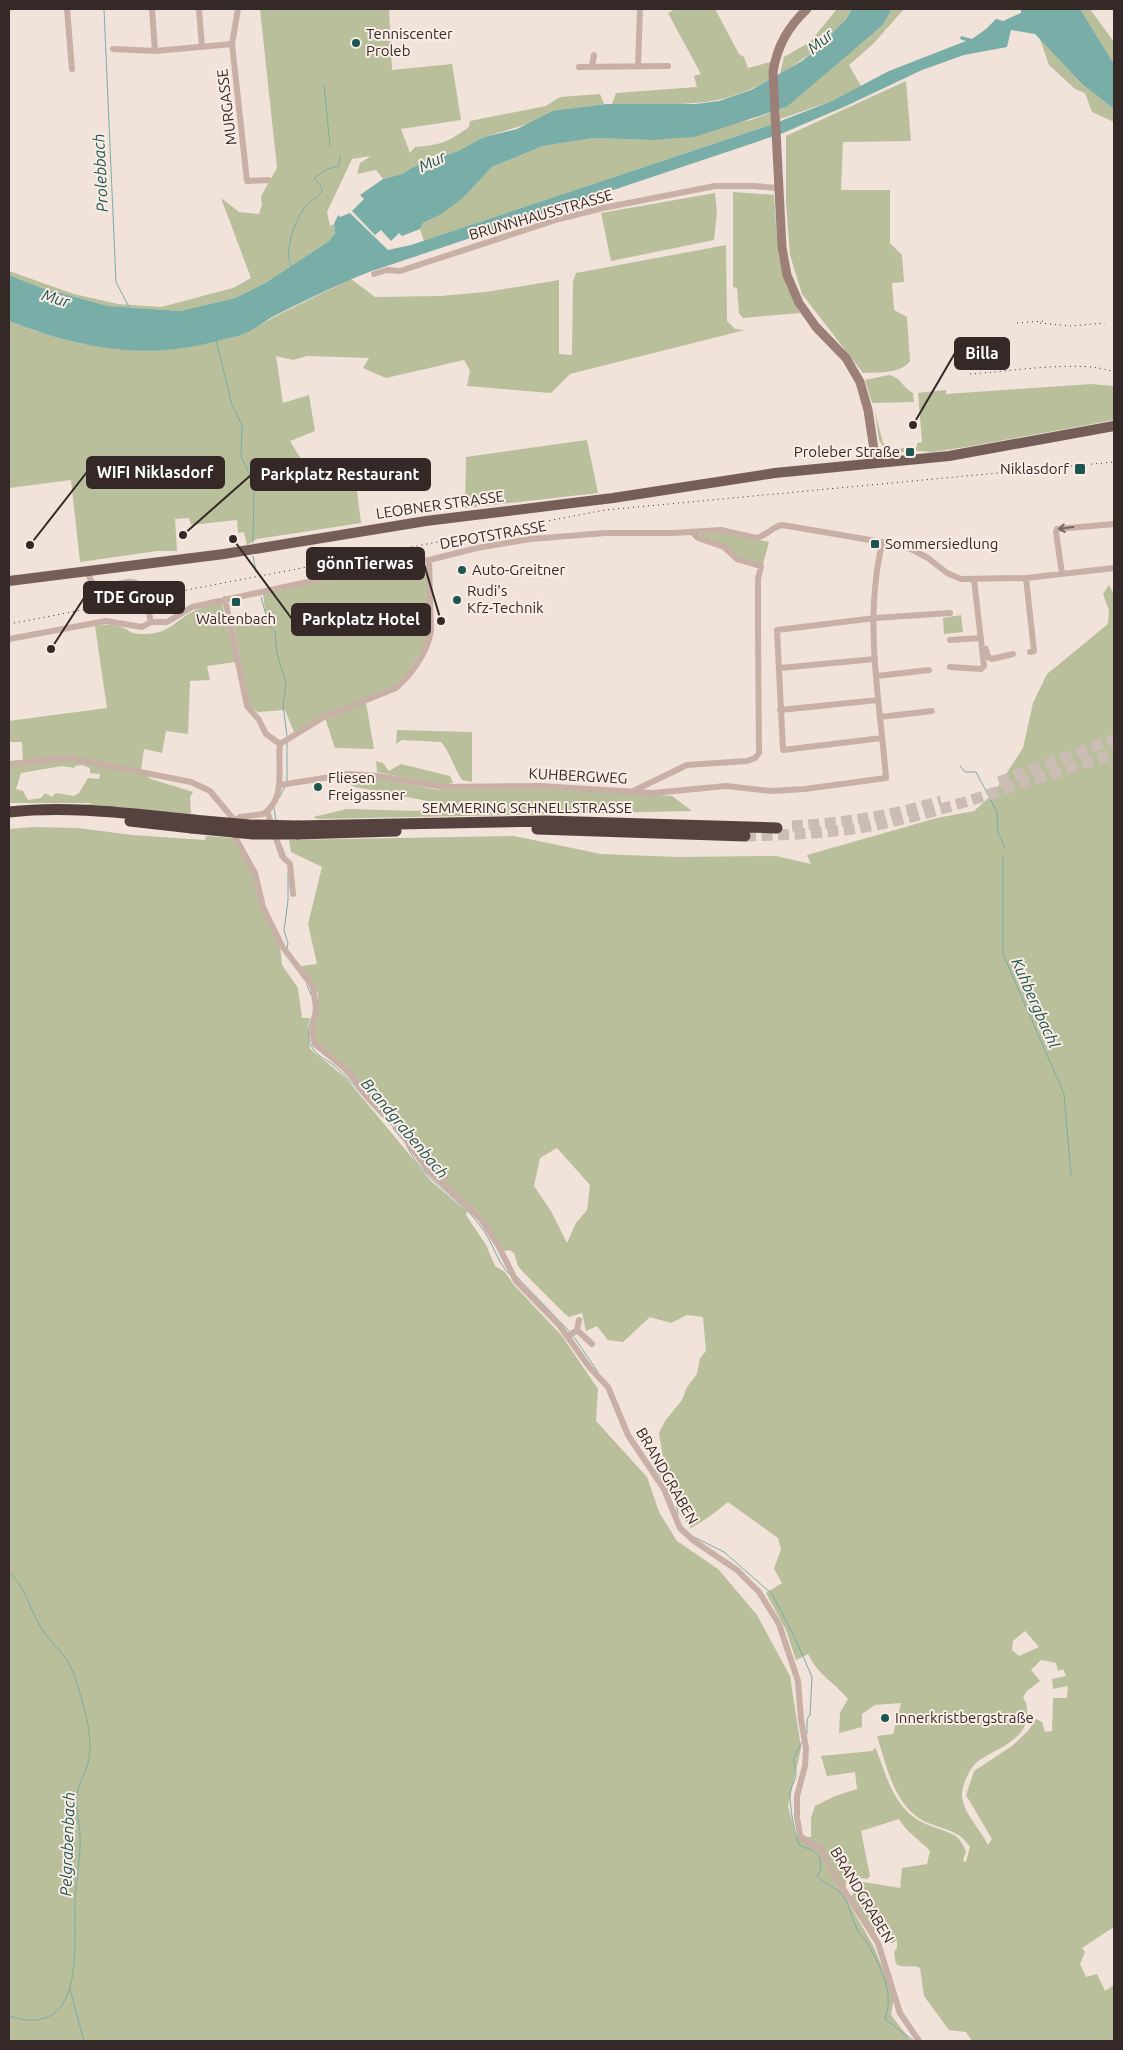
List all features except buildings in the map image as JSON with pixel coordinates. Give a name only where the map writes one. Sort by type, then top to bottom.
[{"type":"highway","name":"SEMMERING SCHNELLSTRASSE","points":[[9,812],[60,809],[106,811],[253,834],[298,830],[545,821],[777,828]]},
{"type":"highway","name":"SEMMERING SCHNELLSTRASSE","points":[[9,820],[61,817],[193,824]]},
{"type":"highway","name":"SEMMERING SCHNELLSTRASSE","points":[[298,830],[545,829],[745,836]]},
{"type":"main road","points":[[807,9],[787,32],[776,56],[773,83],[782,248],[787,275],[799,303],[816,327],[846,358],[860,382],[868,410],[876,463]]},
{"type":"main road","name":"LEOBNER STRASSE","points":[[9,581],[224,554],[426,521],[613,498],[775,473],[949,456],[1114,426]]},
{"type":"street","points":[[67,9],[72,69]]},
{"type":"street","points":[[152,9],[155,51]]},
{"type":"street","points":[[199,9],[202,47]]},
{"type":"street","name":"MURGASSE","points":[[238,9],[232,44],[247,182],[268,180]]},
{"type":"street","points":[[638,66],[640,9]]},
{"type":"street","points":[[113,49],[155,51],[232,44]]},
{"type":"street","points":[[592,67],[594,55]]},
{"type":"street","points":[[579,67],[668,66]]},
{"type":"street","name":"BRUNNHAUSSTRASSE","points":[[374,274],[387,270],[400,271],[559,219],[610,206],[715,186],[778,188]]},
{"type":"street","points":[[1062,574],[1057,529],[1114,524]]},
{"type":"street","name":"DEPOTSTRASSE","points":[[9,639],[106,621],[135,628],[147,626],[151,622],[167,622],[192,606],[372,568],[429,560],[477,548],[531,539],[605,533],[721,530],[761,537],[775,526],[782,525],[882,542],[911,550],[928,558],[948,574],[958,578],[976,580],[1026,578],[1114,568]]},
{"type":"street","points":[[632,792],[687,765],[747,761],[755,758],[759,753],[758,579],[761,566],[736,559],[724,547],[698,538],[692,532]]},
{"type":"street","points":[[882,542],[876,580],[875,618],[876,676],[882,738],[783,750],[777,630],[875,618],[950,613]]},
{"type":"street","points":[[280,744],[324,717],[382,695],[404,682],[422,657],[430,640],[432,618],[429,560]]},
{"type":"street","points":[[88,570],[89,577],[98,587],[103,588],[127,581],[139,584],[145,595],[151,622]]},
{"type":"street","points":[[1026,578],[1034,651],[1030,652]]},
{"type":"street","points":[[950,667],[980,669],[984,666],[976,580]]},
{"type":"street","points":[[976,580],[988,657],[992,659],[1013,654]]},
{"type":"street","points":[[225,599],[248,706],[260,720],[266,734],[280,744]]},
{"type":"street","points":[[950,640],[981,638]]},
{"type":"street","points":[[780,668],[876,659]]},
{"type":"street","points":[[876,676],[929,670]]},
{"type":"street","points":[[780,710],[878,700]]},
{"type":"street","points":[[880,717],[932,711]]},
{"type":"street","name":"KUHBERGWEG","points":[[280,785],[349,774],[378,776],[444,787],[540,786],[653,793],[726,786],[783,790],[886,778],[882,738]]},
{"type":"street","points":[[280,744],[280,785],[266,811],[282,856],[290,864],[293,894]]},
{"type":"street","points":[[9,764],[70,758],[191,782],[204,787],[216,797],[235,821],[240,817],[266,811]]},
{"type":"street","name":"BRANDGRABEN","points":[[235,821],[236,839],[255,873],[260,898],[269,919],[282,946],[308,977],[313,987],[316,1008],[312,1034],[315,1044],[350,1073],[367,1098],[397,1127],[437,1179],[482,1219],[519,1285],[572,1334],[598,1376],[610,1390],[628,1435],[664,1489],[680,1528],[694,1541],[737,1570],[759,1592],[772,1610],[784,1634],[798,1681],[807,1755],[798,1796],[797,1818],[800,1835],[806,1842],[821,1849],[833,1873],[878,1943],[900,2013],[918,2041]]},
{"type":"street","points":[[572,1334],[579,1320]]},
{"type":"street","name":"BRANDGRABEN","points":[[572,1334],[592,1344]]},
{"type":"green space","points":[[260,9],[389,9],[392,70],[452,64],[461,120],[401,129],[410,153],[415,147],[438,144],[450,139],[469,127],[470,121],[546,106],[560,97],[600,94],[604,104],[580,108],[484,137],[458,151],[413,167],[402,174],[383,179],[376,170],[357,174],[360,163],[371,156],[352,159],[327,212],[330,226],[333,224],[335,229],[334,235],[329,241],[267,282],[235,298],[180,311],[108,306],[39,287],[9,275],[9,271],[74,294],[118,304],[161,307],[233,288],[251,278],[221,198],[239,212],[259,214],[262,205],[261,196],[277,168]]},
{"type":"green space","points":[[675,9],[715,9],[739,54],[744,57],[748,68],[771,62],[770,79],[750,89],[712,101],[674,104],[612,104],[616,93],[697,87],[694,76],[701,74],[668,13]]},
{"type":"green space","points":[[837,9],[852,9],[838,29],[820,46],[780,74],[784,57],[810,42]]},
{"type":"green space","points":[[892,9],[904,9],[873,44],[849,65],[861,86],[832,101],[780,119],[780,110],[787,107],[883,25]]},
{"type":"green space","points":[[1080,9],[1090,9],[1114,42],[1114,64]]},
{"type":"green space","points":[[1040,39],[1082,84],[1114,109],[1114,122],[1092,112],[1085,93],[1075,89],[1049,65]]},
{"type":"green space","points":[[906,81],[911,141],[843,142],[841,190],[890,190],[890,243],[902,255],[904,282],[892,283],[894,310],[907,317],[910,361],[895,370],[863,373],[802,294],[790,255],[786,202],[786,136]]},
{"type":"green space","points":[[773,112],[773,124],[424,241],[420,229],[423,223],[440,215],[462,199],[492,167],[543,146],[593,138],[650,140],[751,120]]},
{"type":"green space","points":[[733,192],[774,195],[778,254],[786,285],[800,313],[743,318],[739,313],[737,288],[733,287]]},
{"type":"green space","points":[[715,193],[717,213],[714,240],[611,261],[601,213]]},
{"type":"green space","points":[[726,245],[727,321],[735,329],[745,330],[570,374],[551,393],[467,386],[470,370],[464,360],[386,378],[363,368],[369,358],[307,356],[293,360],[276,356],[283,403],[309,395],[315,431],[290,441],[310,474],[356,483],[361,523],[257,539],[247,545],[244,532],[238,533],[237,520],[191,525],[189,518],[175,519],[177,551],[157,551],[80,562],[71,480],[9,488],[9,321],[35,331],[83,344],[246,333],[351,279],[375,297],[440,296],[486,292],[559,280],[559,354],[572,355],[573,281],[576,273]]},
{"type":"green space","points":[[889,375],[899,380],[913,393],[914,402],[872,403],[865,380]]},
{"type":"green space","points":[[1091,384],[1114,386],[1114,420],[932,452],[907,450],[906,448],[917,447],[917,443],[922,442],[918,393],[946,390],[946,394]]},
{"type":"green space","points":[[875,412],[883,443],[892,449],[904,448],[904,452],[887,452],[879,440]]},
{"type":"green space","points":[[587,440],[598,493],[465,508],[466,457]]},
{"type":"green space","points":[[723,532],[769,542],[763,564],[743,559],[700,537],[700,534]]},
{"type":"green space","points":[[424,564],[428,568],[429,629],[425,646],[409,671],[394,687],[294,732],[285,710],[258,712],[249,706],[233,621],[266,616],[263,594],[394,567]]},
{"type":"green space","points":[[1109,585],[1114,594],[1114,1927],[1082,1948],[1085,1952],[1080,1964],[1086,1977],[1097,1974],[1105,1991],[1114,1985],[1114,2041],[972,2041],[966,2032],[949,2030],[924,1996],[920,1968],[896,1964],[894,1952],[897,1948],[897,1940],[893,1943],[885,1943],[887,1930],[883,1927],[872,1932],[851,1896],[863,1882],[900,1888],[902,1868],[927,1864],[930,1851],[909,1832],[899,1819],[861,1831],[870,1876],[867,1879],[843,1875],[846,1881],[845,1897],[874,1947],[894,1997],[891,2015],[911,2041],[9,2041],[9,829],[35,827],[78,828],[132,835],[205,840],[206,836],[233,838],[250,865],[280,946],[282,965],[298,988],[302,1018],[310,1018],[308,1028],[310,1049],[346,1078],[432,1182],[467,1211],[466,1215],[486,1245],[495,1266],[505,1272],[513,1284],[562,1336],[598,1389],[596,1421],[647,1477],[659,1512],[677,1541],[718,1569],[757,1615],[790,1676],[801,1748],[788,1806],[796,1836],[811,1837],[811,1818],[815,1806],[835,1796],[857,1789],[855,1772],[827,1776],[821,1756],[873,1751],[875,1747],[890,1785],[900,1803],[915,1818],[958,1838],[966,1851],[963,1861],[966,1862],[970,1847],[966,1841],[946,1829],[928,1823],[916,1816],[900,1797],[889,1773],[877,1736],[893,1734],[901,1703],[875,1705],[862,1714],[862,1727],[839,1733],[840,1713],[848,1699],[821,1673],[808,1654],[796,1660],[786,1630],[766,1593],[782,1583],[774,1569],[781,1549],[778,1538],[728,1502],[691,1528],[680,1514],[673,1483],[663,1458],[659,1433],[697,1374],[700,1358],[706,1351],[703,1317],[687,1315],[671,1323],[650,1317],[623,1342],[608,1340],[597,1326],[586,1331],[582,1313],[569,1317],[524,1273],[518,1266],[514,1253],[509,1250],[504,1251],[478,1212],[433,1172],[317,1042],[314,1030],[318,994],[301,966],[317,964],[308,924],[322,867],[291,852],[289,840],[514,836],[601,854],[678,857],[776,856],[811,864],[807,855],[937,818],[974,811],[993,794],[1023,748],[1033,703],[1047,674],[1108,624],[1109,610],[1103,594]],"holes":[[[557,1148],[590,1185],[587,1210],[576,1223],[567,1243],[551,1211],[534,1186],[540,1158]],[[1025,1631],[1039,1647],[1019,1656],[1012,1650],[1013,1641]],[[1041,1660],[1056,1663],[1058,1671],[1063,1669],[1066,1676],[1052,1679],[1053,1689],[1068,1686],[1067,1698],[1053,1698],[1052,1731],[1045,1732],[1042,1722],[1036,1719],[1028,1731],[1012,1746],[974,1771],[966,1795],[992,1839],[988,1845],[963,1803],[964,1783],[977,1762],[1009,1743],[1022,1731],[1026,1723],[1027,1713],[1023,1698],[1026,1692],[1040,1681],[1031,1670]]]},
{"type":"green space","points":[[222,603],[236,662],[207,666],[210,680],[190,681],[188,734],[166,731],[162,753],[144,749],[141,770],[64,756],[23,761],[22,742],[9,742],[9,721],[107,708],[95,626],[114,625],[132,633],[155,633],[164,630],[205,606]]},
{"type":"green space","points":[[961,615],[963,632],[944,634],[943,618]]},
{"type":"green space","points":[[366,703],[374,749],[335,748],[325,718]]},
{"type":"green space","points":[[397,730],[472,732],[472,782],[462,780],[441,742],[402,740],[396,744]]},
{"type":"green space","points":[[60,759],[143,773],[151,779],[193,792],[190,797],[191,815],[87,805],[93,803],[9,803],[9,766]],"holes":[[[82,765],[90,768],[90,773],[100,774],[99,779],[88,778],[79,793],[74,796],[56,793],[52,797],[45,793],[41,798],[28,800],[23,791],[16,789],[21,773],[62,766],[74,768],[75,766]]]},
{"type":"green space","points":[[376,761],[383,763],[389,771],[401,764],[450,776],[453,783],[441,785],[377,772]]},
{"type":"green space","points":[[354,777],[378,778],[438,790],[539,787],[672,796],[692,811],[318,819],[313,817],[347,809],[418,811],[434,807],[433,802],[355,787],[342,780]]},
{"type":"water","name":"Mur","points":[[852,9],[892,9],[883,25],[787,107],[694,137],[650,140],[593,138],[543,146],[492,167],[462,199],[440,215],[423,223],[420,229],[402,236],[399,233],[391,241],[381,230],[375,235],[352,211],[364,199],[360,195],[383,179],[402,174],[413,167],[458,151],[484,137],[517,129],[553,111],[606,104],[695,104],[719,101],[751,90],[802,61],[822,44],[846,19]]},
{"type":"water","name":"Mur","points":[[1021,9],[1080,9],[1114,64],[1114,109],[1082,84],[1035,34],[1011,30],[1007,47],[964,55],[922,70],[783,133],[369,272],[308,299],[239,336],[190,347],[137,351],[112,349],[60,338],[9,321],[9,275],[39,287],[108,306],[180,311],[235,298],[267,282],[329,241],[335,233],[334,224],[338,215],[340,217],[350,213],[388,250],[411,245],[773,124],[832,101],[889,71],[966,41],[960,39],[961,36],[972,39],[996,19],[1003,21],[1021,13]]},
{"type":"waterway","name":"Prolebbach","points":[[104,9],[116,282],[129,307]]},
{"type":"waterway","points":[[324,85],[330,146]]},
{"type":"waterway","points":[[291,266],[289,252],[295,226],[303,210],[322,191],[321,186],[314,178],[327,169],[339,166],[340,156]]},
{"type":"waterway","name":"Brandgrabenbach","points":[[216,340],[232,405],[242,425],[241,456],[254,484],[253,543]]},
{"type":"waterway","name":"Brandgrabenbach","points":[[253,556],[256,572]]},
{"type":"waterway","name":"Brandgrabenbach","points":[[261,597],[269,626],[275,631],[277,653],[286,683],[283,705],[287,736]]},
{"type":"waterway","name":"Brandgrabenbach","points":[[287,743],[287,782]]},
{"type":"waterway","name":"Kuhbergbachl","points":[[960,766],[965,772],[976,772],[997,812],[998,832],[1005,848]]},
{"type":"waterway","name":"Brandgrabenbach","points":[[279,798],[285,787]]},
{"type":"waterway","name":"Brandgrabenbach","points":[[274,808],[276,821]]},
{"type":"waterway","name":"Brandgrabenbach","points":[[282,847],[285,855]]},
{"type":"waterway","name":"Kuhbergbachl","points":[[1003,857],[1003,954],[1064,1094],[1071,1175]]},
{"type":"waterway","name":"Brandgrabenbach","points":[[287,949],[288,943],[284,931],[288,900],[288,872]]},
{"type":"waterway","name":"Brandgrabenbach","points":[[307,985],[311,995]]},
{"type":"waterway","name":"Brandgrabenbach","points":[[312,1017],[309,1036],[314,1050],[340,1071],[389,1123]]},
{"type":"waterway","name":"Brandgrabenbach","points":[[393,1128],[402,1139]]},
{"type":"waterway","name":"Brandgrabenbach","points":[[407,1146],[423,1170],[475,1219],[509,1274]]},
{"type":"waterway","name":"Brandgrabenbach","points":[[516,1276],[570,1332]]},
{"type":"waterway","name":"Brandgrabenbach","points":[[574,1337],[598,1372]]},
{"type":"waterway","name":"Brandgrabenbach","points":[[655,1470],[674,1490],[678,1514]]},
{"type":"waterway","name":"Brandgrabenbach","points":[[694,1537],[724,1552],[772,1594],[795,1638],[812,1677],[807,1734]]},
{"type":"waterway","name":"Pelgrabenbach","points":[[9,1572],[23,1590],[42,1629],[64,1655],[70,1666],[85,1710],[90,1744],[88,1763],[79,1786],[77,1800],[80,1844],[75,1900],[74,1964],[70,1985],[63,2003],[52,2015],[34,2020],[9,2016]]},
{"type":"waterway","name":"Brandgrabenbach","points":[[802,1742],[793,1760],[796,1777],[790,1792],[793,1822],[799,1845],[814,1851],[820,1857],[821,1869],[817,1876],[844,1897],[858,1931],[866,1941],[881,1969],[888,1999],[885,2019],[914,2041]]},
{"type":"waterway","points":[[70,1989],[84,2041]]},
{"type":"tunnel","points":[[999,782],[1114,739]]},
{"type":"tunnel","points":[[745,836],[813,833],[881,824],[969,801],[1114,754]]},
{"type":"tunnel","points":[[792,826],[867,818],[941,801]]},
{"type":"railway","points":[[1017,323],[1045,321]]},
{"type":"railway","points":[[1040,323],[1070,326],[1105,323]]},
{"type":"railway","points":[[970,374],[1064,366],[1100,368],[1114,372]]},
{"type":"railway","points":[[9,624],[605,510],[1114,462]]},
{"type":"place","name":"Tenniscenter Proleb","points":[[356,43]]},
{"type":"place","name":"Billa","points":[[913,425]]},
{"type":"place","name":"Proleber Straße","points":[[910,452]]},
{"type":"place","name":"Niklasdorf","points":[[1080,469]]},
{"type":"place","name":"Parkplatz Restaurant","points":[[183,535]]},
{"type":"place","name":"Parkplatz Hotel","points":[[233,539]]},
{"type":"place","name":"Sommersiedlung","points":[[875,544]]},
{"type":"place","name":"WIFI Niklasdorf","points":[[30,545]]},
{"type":"place","name":"Auto-Greitner","points":[[462,570]]},
{"type":"place","name":"Rudi's Kfz-Technik","points":[[457,600]]},
{"type":"place","name":"Waltenbach","points":[[236,602]]},
{"type":"place","name":"gönnTierwas","points":[[441,621]]},
{"type":"place","name":"TDE Group","points":[[51,649]]},
{"type":"place","name":"Fliesen Freigassner","points":[[318,787]]},
{"type":"place","name":"Innerkristbergstraße","points":[[885,1718]]}]
